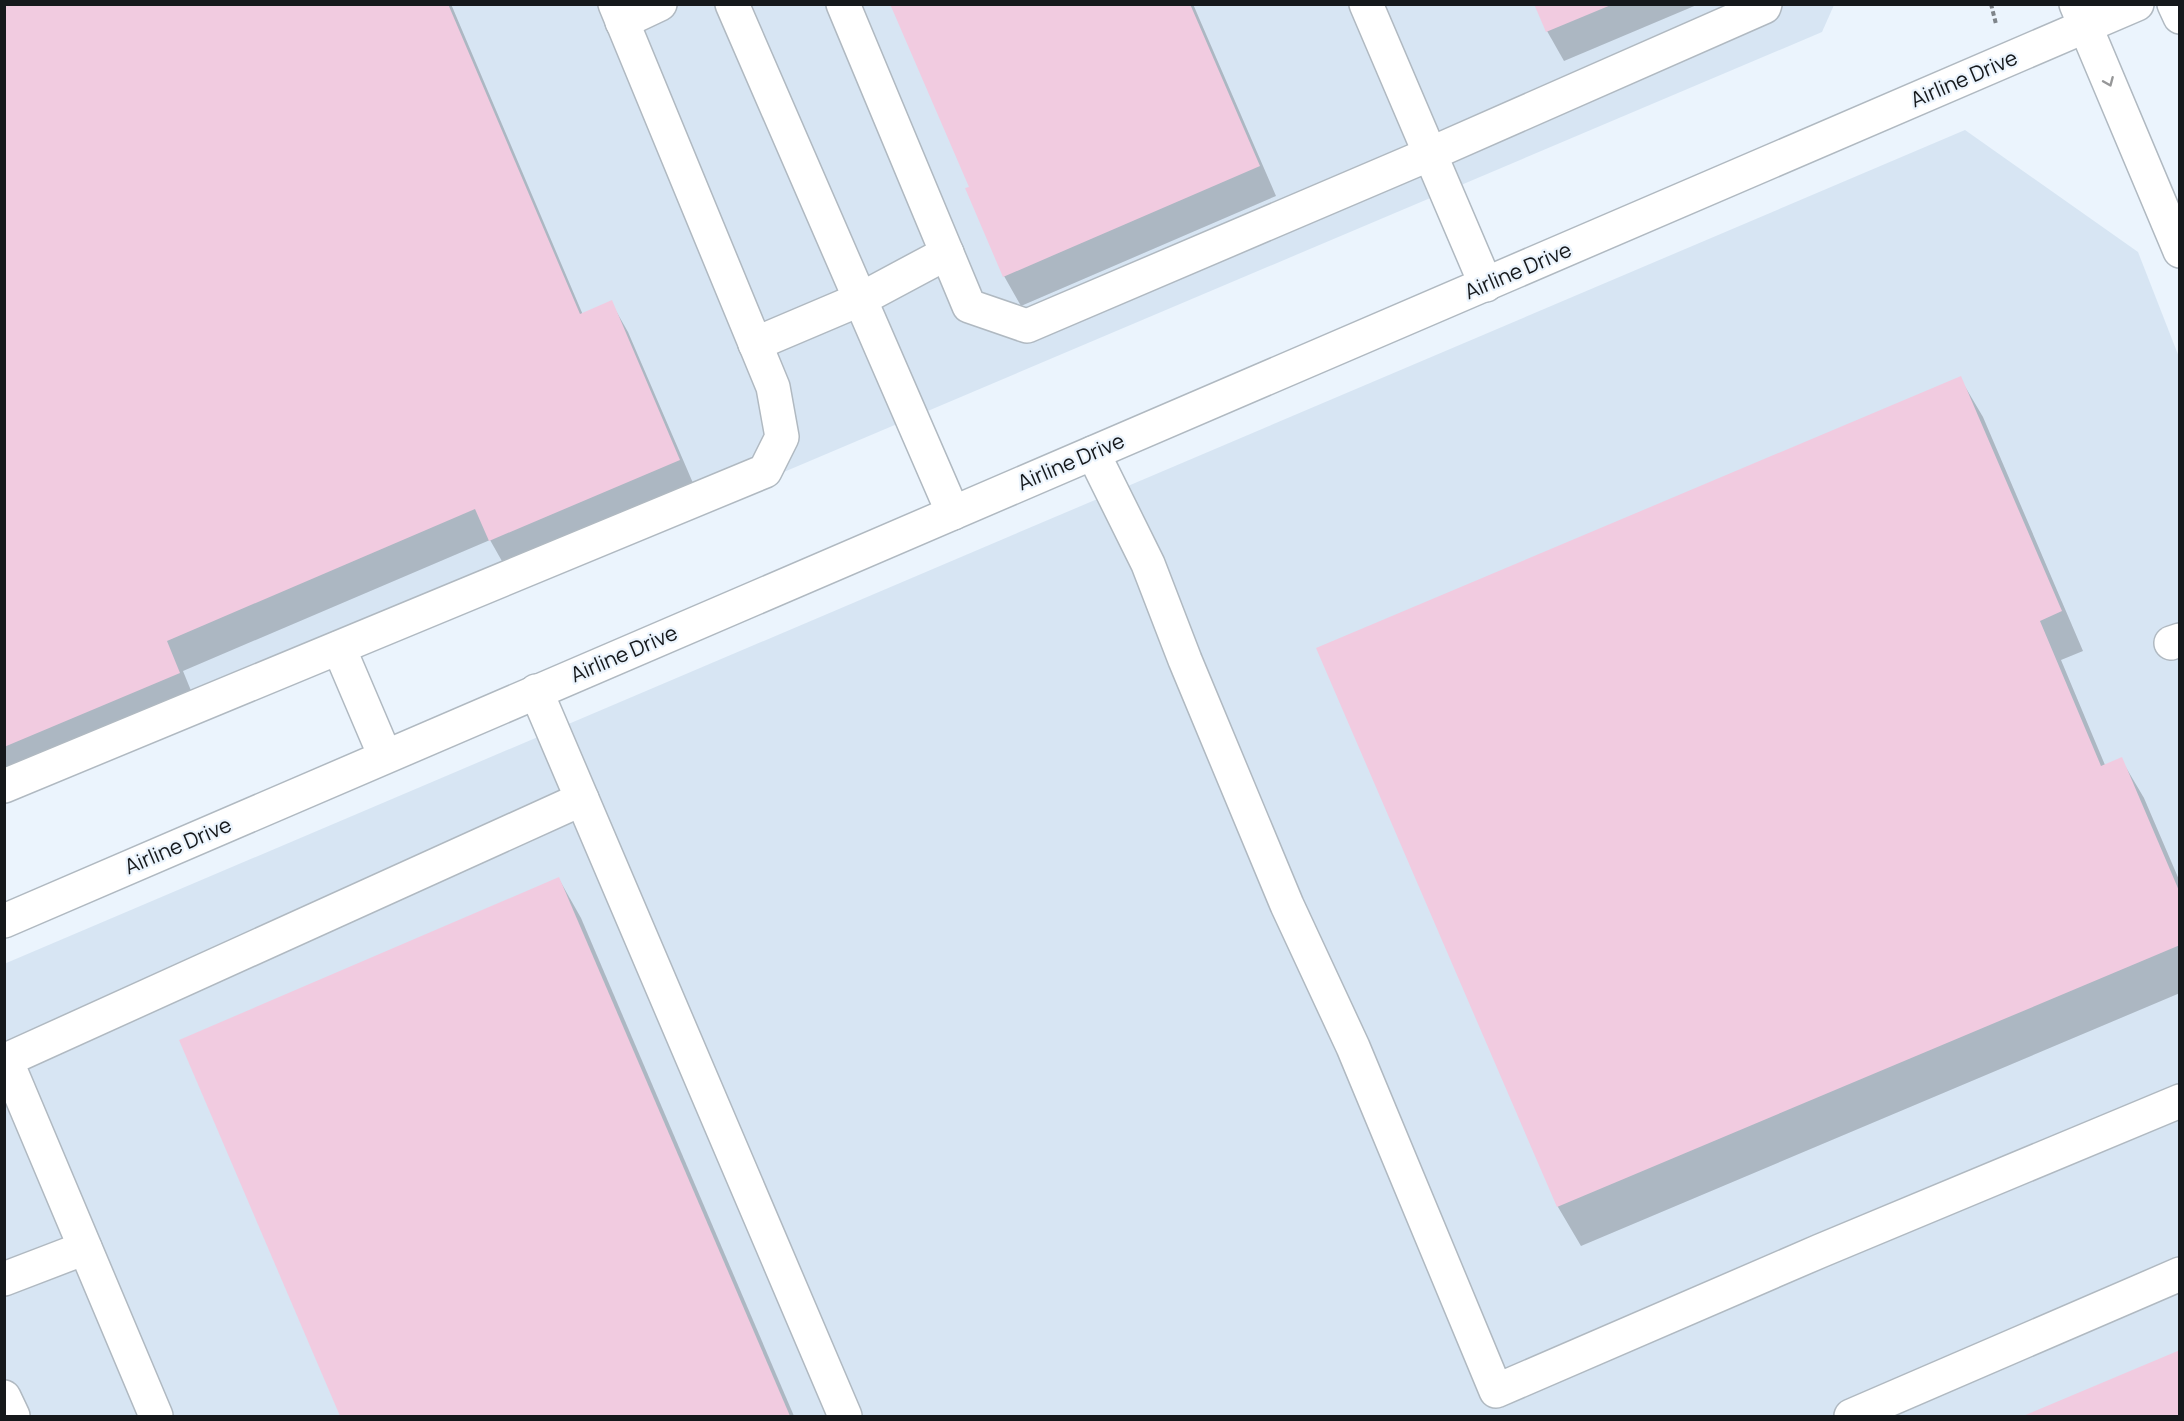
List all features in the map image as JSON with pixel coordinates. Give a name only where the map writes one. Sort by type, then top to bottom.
[{"type":"street","points":[[4,786],[765,471],[783,437],[773,387],[618,13],[660,4]]},
{"type":"street","points":[[732,4],[953,513]]},
{"type":"street","points":[[843,4],[969,306],[1027,326],[1430,154],[1753,12],[1766,4]]},
{"type":"street","points":[[1366,4],[1486,285]]},
{"type":"street","name":"Airline Drive","points":[[4,921],[1486,285],[2081,16],[2138,4]]},
{"type":"street","points":[[2174,4],[2180,17]]},
{"type":"street","points":[[2081,16],[2180,251]]},
{"type":"street","points":[[755,344],[861,299],[947,253]]},
{"type":"street","points":[[1093,453],[1148,564],[1185,660],[1287,905],[1353,1047],[1496,1391],[1820,1251],[2180,1101]]},
{"type":"street","points":[[339,648],[385,756]]},
{"type":"street","points":[[536,691],[845,1416]]},
{"type":"street","points":[[156,1416],[6,1060],[582,799]]},
{"type":"street","points":[[4,1279],[85,1248]]},
{"type":"street","points":[[1851,1416],[2180,1274]]},
{"type":"street","points":[[4,1397],[13,1416]]},
{"type":"path","points":[[1991,4],[1996,24]]},
{"type":"shaded area","points":[[5,5],[1834,5],[1822,32],[5,802]]},
{"type":"shaded area","points":[[1965,130],[2138,252],[2179,357],[2179,1416],[5,1416],[4,964]]},
{"type":"building","points":[[4,4],[448,4],[580,314],[612,300],[680,460],[489,541],[475,509],[167,641],[180,673],[4,747]]},
{"type":"building","points":[[890,4],[1190,4],[1260,166],[1003,277],[965,188],[969,187]]},
{"type":"building","points":[[1534,4],[1611,4],[1611,5],[1546,32]]},
{"type":"building","points":[[1961,376],[2062,611],[2040,621],[2101,766],[2122,757],[2180,893],[2180,945],[1557,1207],[1316,648]]},
{"type":"building","points":[[559,877],[790,1416],[340,1416],[179,1040]]},
{"type":"building","points":[[2180,1350],[2180,1416],[2023,1416]]}]
